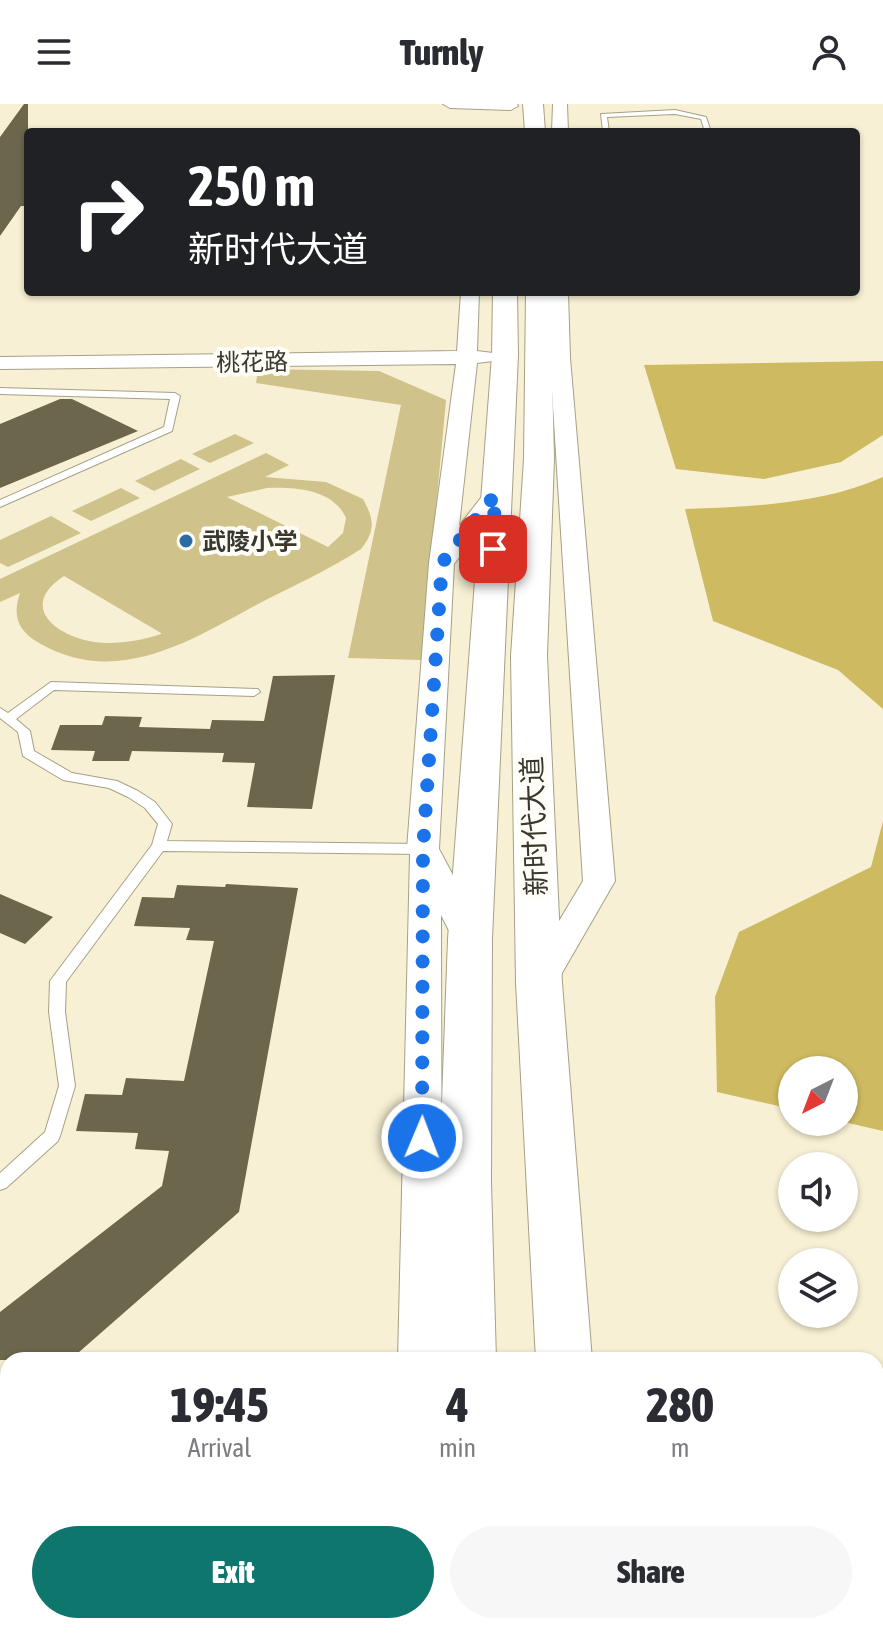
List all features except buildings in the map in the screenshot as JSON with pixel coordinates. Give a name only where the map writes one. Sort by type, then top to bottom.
[{"type":"main road","points":[[533,104],[535,128]]},
{"type":"main road","points":[[509,128],[511,105]]},
{"type":"main road","name":"新时代大道","points":[[468,1352],[465,1182],[470,939],[495,495],[486,357],[504,296]]},
{"type":"main road","name":"新时代大道","points":[[538,296],[539,459],[529,656],[539,983],[563,1352]]},
{"type":"street","points":[[450,104],[486,110],[511,105]]},
{"type":"street","points":[[560,104],[560,128]]},
{"type":"street","points":[[420,1352],[424,851],[442,563],[486,357],[471,296]]},
{"type":"street","points":[[539,983],[599,881],[560,358],[559,296]]},
{"type":"street","name":"桃花路","points":[[0,363],[486,357]]},
{"type":"street","points":[[442,563],[495,495]]},
{"type":"street","points":[[424,851],[470,939]]},
{"type":"lane","points":[[605,128],[603,115],[675,112],[704,118],[707,128]]},
{"type":"lane","points":[[0,391],[175,396],[169,429],[0,504]]},
{"type":"lane","points":[[0,1183],[52,1136],[67,1086],[57,1012],[58,981],[159,846],[165,824],[150,805],[112,784],[68,777],[28,753],[24,731],[4,715],[51,686],[254,692]]},
{"type":"lane","points":[[159,846],[424,851]]},
{"type":"shaded area","points":[[883,361],[883,435],[841,462],[764,479],[676,469],[644,365]]},
{"type":"shaded area","points":[[258,369],[379,371],[446,400],[422,660],[348,658],[401,405],[256,383]]},
{"type":"shaded area","points":[[235,434],[254,443],[210,463],[192,454]]},
{"type":"shaded area","points":[[266,453],[289,465],[265,477],[326,482],[363,499],[372,524],[361,549],[336,564],[206,632],[152,654],[125,660],[97,661],[68,656],[39,643],[26,633],[19,622],[17,609],[20,593],[0,602],[0,579]],"holes":[[[267,488],[301,489],[332,501],[346,518],[343,533],[328,547],[227,497]],[[64,576],[161,633],[161,634],[111,643],[80,639],[66,633],[47,618],[43,608],[50,587]]]},
{"type":"shaded area","points":[[181,459],[200,469],[154,491],[135,481]]},
{"type":"shaded area","points":[[883,477],[883,709],[838,670],[713,621],[685,509],[760,505],[811,498]]},
{"type":"shaded area","points":[[121,488],[140,498],[91,521],[72,511]]},
{"type":"shaded area","points":[[51,516],[81,533],[8,567],[0,563],[0,540]]},
{"type":"shaded area","points":[[883,821],[883,1131],[858,1125],[858,1056],[778,1056],[778,1106],[717,1092],[715,997],[739,932],[871,867]]},
{"type":"place","name":"武陵小学","points":[[186,541]]},
{"type":"route","points":[[422,1138],[423,849],[442,563],[495,495],[493,549]]}]
